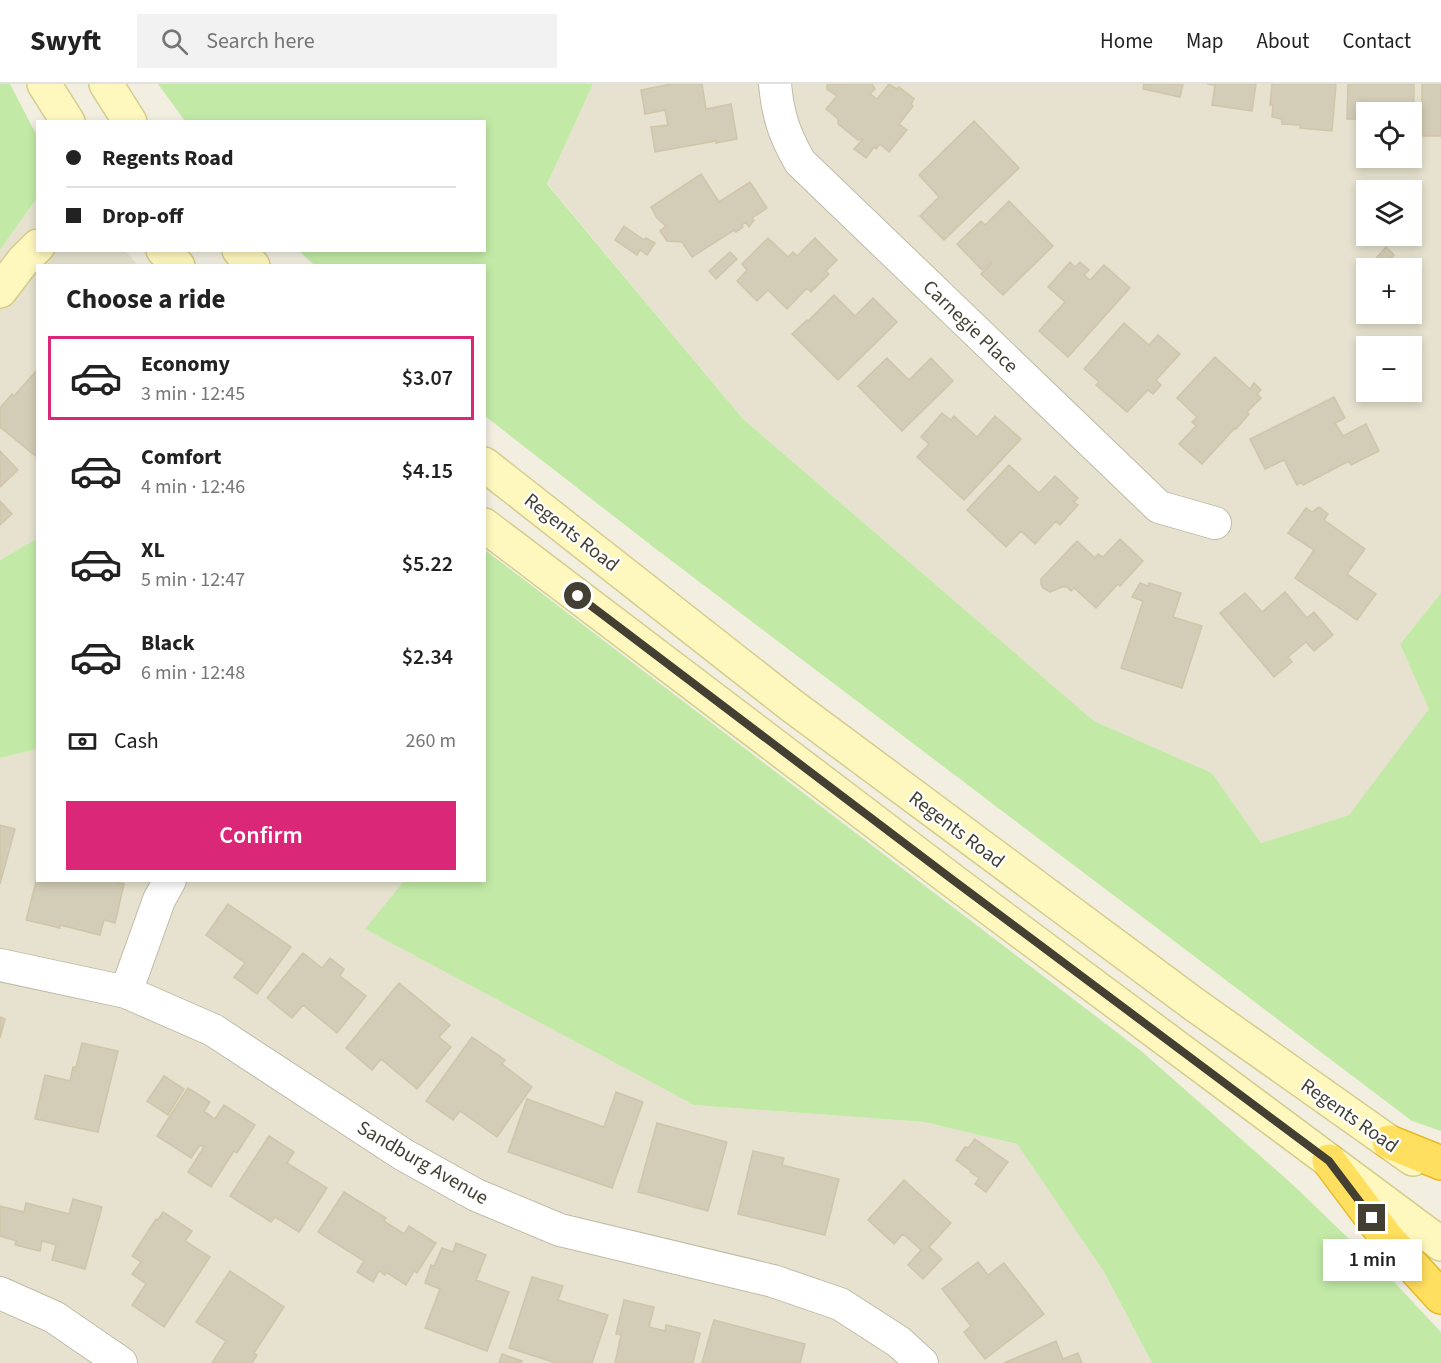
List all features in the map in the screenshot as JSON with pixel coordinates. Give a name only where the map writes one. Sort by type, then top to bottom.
[{"type":"highway","points":[[1389,1142],[1441,1163]]},
{"type":"highway","points":[[1329,1161],[1386,1237],[1441,1297]]},
{"type":"main road","points":[[44,84],[67,120]]},
{"type":"main road","points":[[106,84],[129,120]]},
{"type":"main road","points":[[0,291],[36,248]]},
{"type":"main road","points":[[165,252],[176,264]]},
{"type":"main road","points":[[241,252],[251,264]]},
{"type":"main road","name":"Regents Road","points":[[486,466],[790,705],[1195,1005],[1441,1179]]},
{"type":"main road","points":[[486,527],[943,873],[1441,1244]]},
{"type":"street","name":"Carnegie Place","points":[[775,84],[780,120],[800,162],[1159,507],[1215,523]]},
{"type":"street","points":[[126,993],[159,900],[169,882]]},
{"type":"street","name":"Sandburg Avenue","points":[[0,965],[126,993],[213,1030],[404,1155],[476,1196],[560,1230],[773,1281],[840,1304],[899,1342],[921,1363]]},
{"type":"street","points":[[0,1293],[54,1317],[121,1363]]},
{"type":"shaded area","points":[[593,84],[1441,84],[1441,593],[1400,644],[1430,709],[1349,815],[1261,843],[1212,773],[1094,721],[743,419],[547,183]]},
{"type":"shaded area","points":[[36,199],[36,252],[126,252],[137,264],[36,264],[36,539],[0,560],[0,250]]},
{"type":"shaded area","points":[[36,749],[36,882],[403,882],[366,929],[694,1105],[924,1122],[1017,1144],[1104,1272],[1152,1363],[0,1363],[0,758]]},
{"type":"green space","points":[[0,84],[10,84],[36,134],[36,199],[0,250]]},
{"type":"green space","points":[[158,84],[593,84],[547,184],[743,419],[1094,721],[1212,773],[1261,843],[1349,815],[1429,709],[1400,644],[1441,593],[1441,1131],[1412,1121],[652,546],[486,417],[486,264],[313,264],[300,252],[486,252],[486,120],[184,120]]},
{"type":"green space","points":[[36,539],[36,749],[0,758],[0,560]]},
{"type":"green space","points":[[486,551],[1140,1050],[1292,1184],[1396,1284],[1441,1332],[1441,1363],[1152,1363],[1104,1272],[1017,1144],[924,1122],[694,1105],[365,929],[403,882],[486,882]]},
{"type":"building","points":[[671,84],[702,84],[706,109],[731,104],[737,139],[655,152],[651,127],[668,125],[665,110],[645,114],[641,90]]},
{"type":"building","points":[[827,84],[872,84],[875,89],[870,94],[877,99],[889,84],[897,89],[899,87],[914,99],[911,104],[913,106],[899,124],[907,130],[889,152],[880,144],[876,149],[874,147],[866,158],[854,149],[863,139],[858,140],[838,124],[838,119],[826,109],[837,96],[827,89]]},
{"type":"building","points":[[1144,84],[1183,84],[1180,97],[1143,89]]},
{"type":"building","points":[[1207,84],[1256,84],[1252,111],[1212,105],[1215,85]]},
{"type":"building","points":[[1272,84],[1336,84],[1332,131],[1282,124],[1282,119],[1272,117],[1273,105],[1270,105]]},
{"type":"building","points":[[1348,84],[1414,84],[1414,102],[1356,102],[1356,119],[1347,119]]},
{"type":"building","points":[[1422,84],[1441,84],[1441,136],[1422,136]]},
{"type":"building","points":[[974,121],[1019,168],[944,240],[920,216],[939,197],[919,175]]},
{"type":"building","points":[[701,174],[719,202],[750,182],[767,208],[752,218],[754,220],[749,227],[746,222],[736,232],[734,230],[692,257],[682,242],[667,241],[660,231],[666,226],[657,218],[651,207]]},
{"type":"building","points":[[1009,201],[1053,246],[1003,295],[981,274],[992,263],[982,270],[957,244],[981,221],[985,225]]},
{"type":"building","points":[[624,226],[644,240],[646,238],[655,243],[647,255],[640,250],[637,255],[615,240]]},
{"type":"building","points":[[768,238],[788,257],[793,252],[797,256],[815,238],[837,260],[826,271],[829,274],[811,292],[807,288],[787,309],[768,290],[757,301],[737,281],[747,270],[742,264]]},
{"type":"building","points":[[1386,247],[1394,255],[1391,258],[1376,258]]},
{"type":"building","points":[[730,252],[737,259],[716,279],[709,271]]},
{"type":"building","points":[[1070,262],[1075,267],[1080,262],[1089,270],[1084,275],[1090,280],[1104,265],[1130,288],[1068,357],[1039,331],[1065,302],[1048,287]]},
{"type":"building","points":[[834,295],[855,316],[873,298],[897,322],[838,380],[792,334]]},
{"type":"building","points":[[1124,323],[1149,345],[1158,335],[1180,354],[1156,380],[1161,385],[1153,394],[1148,390],[1127,412],[1096,385],[1099,382],[1084,369]]},
{"type":"building","points":[[1215,357],[1250,389],[1254,383],[1261,390],[1257,394],[1261,398],[1247,412],[1249,414],[1236,429],[1202,464],[1179,444],[1196,426],[1192,422],[1197,417],[1177,398]]},
{"type":"building","points":[[887,358],[909,380],[931,358],[953,381],[902,431],[858,386]]},
{"type":"building","points":[[36,371],[36,456],[0,427],[0,408],[12,394],[14,396]]},
{"type":"building","points":[[1334,397],[1345,418],[1335,423],[1343,436],[1366,424],[1379,451],[1351,465],[1349,461],[1303,485],[1301,482],[1297,485],[1284,460],[1265,469],[1250,439]]},
{"type":"building","points":[[942,413],[951,420],[954,416],[977,437],[995,416],[1021,439],[964,500],[917,457],[929,444],[921,437]]},
{"type":"building","points":[[0,451],[18,470],[0,487]]},
{"type":"building","points":[[1009,465],[1039,493],[1055,476],[1078,498],[1074,502],[1078,505],[1060,525],[1056,521],[1035,544],[1021,531],[1006,547],[967,510]]},
{"type":"building","points":[[0,501],[12,514],[0,525]]},
{"type":"building","points":[[1319,507],[1328,514],[1324,520],[1365,549],[1347,574],[1376,594],[1357,620],[1295,578],[1314,550],[1288,533],[1306,508],[1312,512]]},
{"type":"building","points":[[1120,539],[1143,561],[1096,608],[1074,588],[1071,591],[1067,587],[1062,587],[1050,592],[1043,588],[1041,579],[1077,541],[1095,558],[1098,554],[1103,557]]},
{"type":"building","points":[[1140,583],[1148,586],[1149,583],[1181,593],[1173,617],[1202,626],[1182,688],[1121,668],[1143,601],[1132,597]]},
{"type":"building","points":[[1285,592],[1307,618],[1314,612],[1333,635],[1314,651],[1306,642],[1288,657],[1292,662],[1274,677],[1220,613],[1245,593],[1262,612]]},
{"type":"building","points":[[0,825],[15,829],[0,884]]},
{"type":"building","points":[[36,882],[117,882],[124,884],[115,923],[104,920],[100,935],[60,925],[60,928],[26,920]]},
{"type":"building","points":[[228,904],[291,947],[257,994],[234,977],[245,963],[206,935]]},
{"type":"building","points":[[303,953],[322,968],[330,958],[344,969],[340,976],[366,996],[337,1033],[303,1005],[292,1018],[267,998]]},
{"type":"building","points":[[399,983],[450,1025],[439,1037],[451,1047],[417,1089],[381,1059],[372,1070],[346,1048]]},
{"type":"building","points":[[0,1017],[5,1019],[0,1038]]},
{"type":"building","points":[[472,1037],[505,1060],[502,1064],[532,1087],[497,1137],[460,1111],[453,1120],[426,1101]]},
{"type":"building","points":[[82,1043],[118,1051],[98,1132],[35,1119],[45,1075],[70,1081]]},
{"type":"building","points":[[164,1076],[184,1089],[168,1115],[147,1101]]},
{"type":"building","points":[[188,1088],[210,1102],[204,1111],[215,1119],[224,1105],[255,1125],[237,1153],[234,1151],[211,1187],[188,1172],[204,1147],[200,1145],[191,1158],[157,1136]]},
{"type":"building","points":[[616,1092],[643,1102],[612,1188],[508,1152],[527,1099],[604,1127]]},
{"type":"building","points":[[657,1123],[727,1142],[708,1211],[638,1192]]},
{"type":"building","points":[[269,1136],[294,1152],[287,1163],[327,1188],[299,1232],[275,1217],[271,1222],[230,1196]]},
{"type":"building","points":[[975,1139],[1008,1162],[986,1192],[975,1184],[979,1178],[956,1160],[965,1147],[968,1148]]},
{"type":"building","points":[[753,1151],[784,1158],[782,1165],[839,1179],[825,1235],[738,1214]]},
{"type":"building","points":[[904,1180],[951,1223],[929,1247],[942,1259],[923,1279],[908,1265],[921,1250],[903,1234],[894,1244],[868,1220]]},
{"type":"building","points":[[344,1192],[386,1218],[384,1221],[404,1234],[409,1226],[436,1243],[417,1273],[414,1271],[406,1285],[386,1272],[385,1275],[379,1271],[373,1282],[357,1272],[364,1261],[318,1232]]},
{"type":"building","points":[[73,1199],[102,1207],[85,1269],[52,1260],[56,1245],[42,1241],[40,1251],[15,1245],[16,1241],[0,1236],[0,1206],[24,1212],[26,1203],[69,1214]]},
{"type":"building","points":[[163,1212],[192,1231],[185,1241],[210,1257],[164,1327],[132,1305],[146,1284],[132,1274],[141,1262],[132,1256]]},
{"type":"building","points":[[456,1243],[486,1255],[476,1280],[509,1292],[487,1351],[425,1328],[440,1289],[425,1283],[431,1265],[434,1266],[442,1248],[453,1252]]},
{"type":"building","points":[[978,1262],[988,1275],[1004,1263],[1044,1314],[985,1359],[964,1332],[971,1326],[942,1289]]},
{"type":"building","points":[[230,1271],[284,1307],[254,1353],[257,1355],[252,1363],[212,1363],[226,1341],[196,1322]]},
{"type":"building","points":[[532,1277],[563,1286],[558,1300],[608,1315],[592,1363],[556,1363],[509,1348]]},
{"type":"building","points":[[624,1300],[654,1307],[649,1327],[665,1331],[666,1325],[700,1333],[693,1363],[615,1363],[621,1335],[616,1334]]},
{"type":"building","points":[[714,1320],[805,1344],[800,1363],[702,1363]]},
{"type":"building","points":[[1056,1341],[1063,1359],[1078,1353],[1082,1363],[1004,1363]]},
{"type":"building","points":[[502,1354],[522,1361],[521,1363],[499,1363]]},
{"type":"route","points":[[578,596],[1329,1161],[1372,1218]]}]
